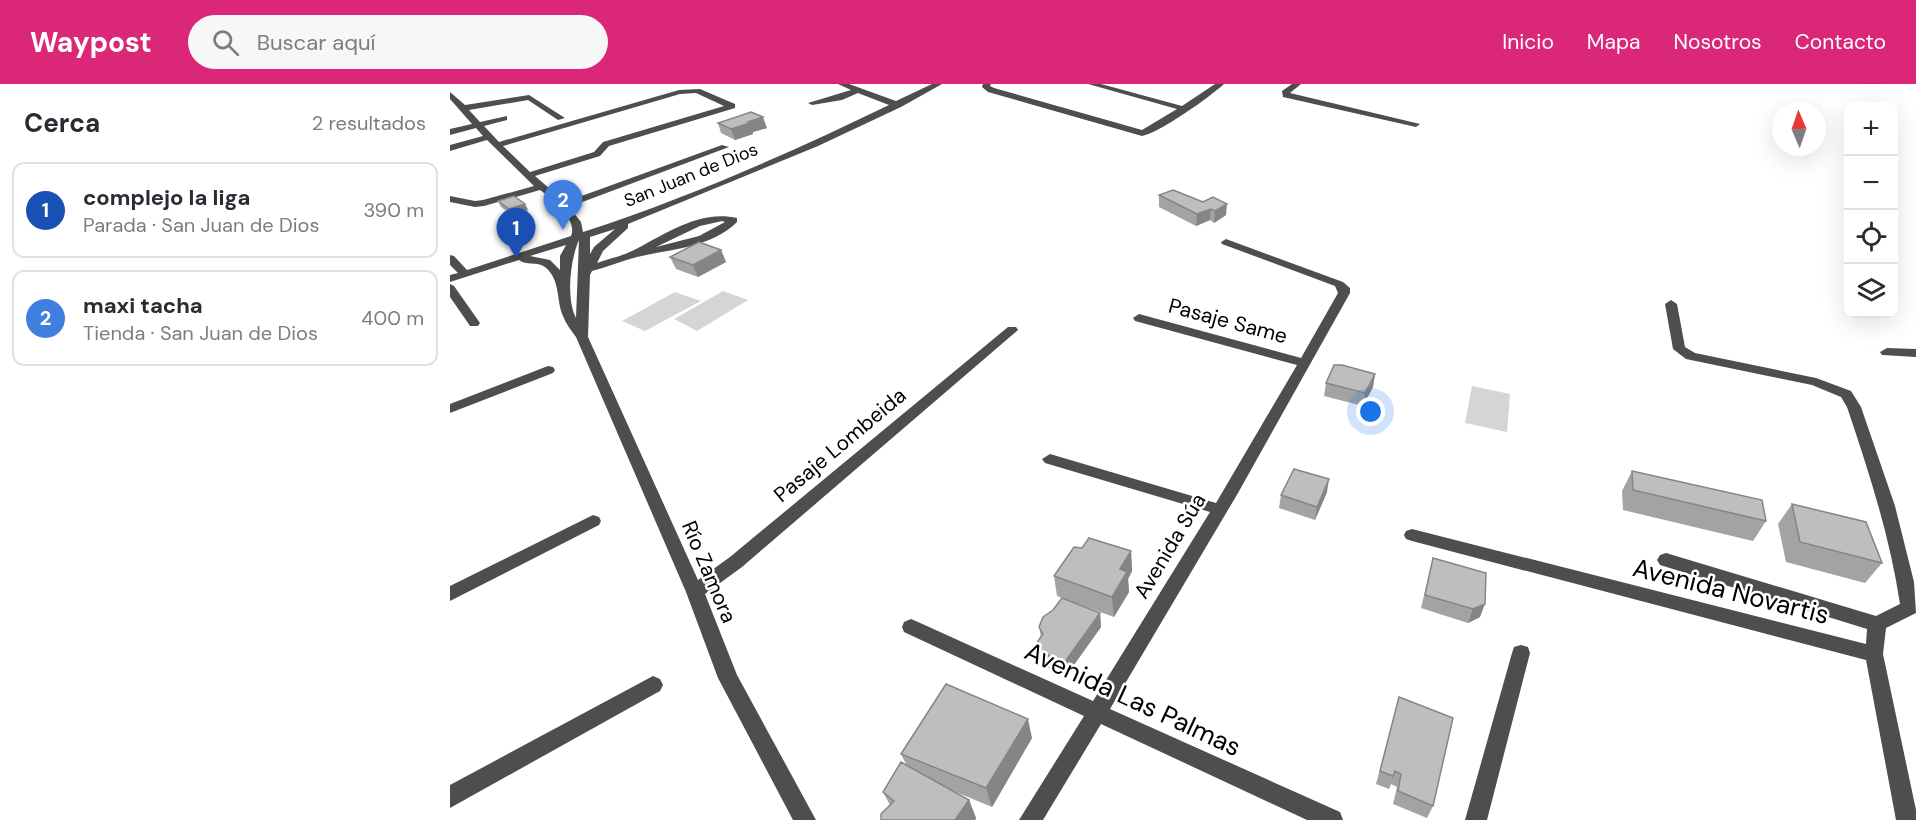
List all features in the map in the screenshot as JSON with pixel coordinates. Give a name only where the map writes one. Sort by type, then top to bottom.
[{"type":"street","points":[[842,84],[898,105]]},
{"type":"street","name":"San Juan de Dios","points":[[450,279],[640,216],[815,144],[938,84]]},
{"type":"street","points":[[987,84],[986,87],[991,90],[1137,133],[1148,132],[1220,84]]},
{"type":"street","points":[[1092,84],[1185,108]]},
{"type":"street","points":[[1124,92],[1138,84]]},
{"type":"street","points":[[1298,84],[1286,91],[1286,95],[1416,124]]},
{"type":"street","points":[[812,103],[843,100],[857,90]]},
{"type":"street","points":[[497,145],[680,92],[697,91],[732,105],[606,144],[597,154],[529,175]]},
{"type":"street","points":[[452,98],[497,145],[556,197],[576,222],[567,236],[547,248]]},
{"type":"street","points":[[463,108],[532,98],[561,118]]},
{"type":"street","points":[[489,103],[513,124]]},
{"type":"street","points":[[450,132],[504,118]]},
{"type":"street","points":[[450,148],[489,137]]},
{"type":"street","points":[[569,204],[725,147]]},
{"type":"street","points":[[450,199],[475,204],[484,203],[542,187]]},
{"type":"street","points":[[556,197],[564,199],[589,222],[614,222],[640,216]]},
{"type":"street","points":[[586,273],[592,258],[610,237],[640,216]]},
{"type":"street","points":[[586,273],[635,254],[665,237],[694,225],[718,218],[733,220],[716,232],[681,244],[635,254]]},
{"type":"street","name":"Río Zamora","points":[[576,222],[586,273],[582,337]]},
{"type":"street","name":"Río Zamora","points":[[579,238],[566,256],[565,291],[568,315],[582,337],[695,592],[728,678],[805,820]]},
{"type":"street","name":"Avenida Súa","points":[[1030,820],[1097,713],[1305,363],[1344,293],[1344,288],[1339,284],[1226,242]]},
{"type":"street","points":[[450,258],[465,274]]},
{"type":"street","points":[[503,262],[544,261],[552,264],[565,291]]},
{"type":"street","points":[[450,288],[474,323]]},
{"type":"street","points":[[1666,560],[1877,624],[1910,608],[1904,564],[1887,501],[1854,407],[1846,394],[1816,382],[1691,356],[1679,349],[1671,304]]},
{"type":"street","name":"Pasaje Same","points":[[1140,318],[1305,363]]},
{"type":"street","name":"Pasaje Lombeida","points":[[695,592],[736,562],[1012,330]]},
{"type":"street","points":[[1887,352],[1916,353]]},
{"type":"street","points":[[450,408],[548,370]]},
{"type":"street","points":[[1050,459],[1218,509]]},
{"type":"street","points":[[450,594],[593,522]]},
{"type":"street","name":"Avenida Novartis","points":[[1412,535],[1874,654]]},
{"type":"street","points":[[1877,624],[1874,654],[1907,820]]},
{"type":"street","name":"Avenida Las Palmas","points":[[911,627],[1332,820]]},
{"type":"street","points":[[1476,820],[1521,653]]},
{"type":"street","points":[[450,797],[653,685]]},
{"type":"shaded area","points":[[723,291],[748,300],[697,331],[674,319]]},
{"type":"shaded area","points":[[675,292],[701,301],[645,331],[622,321]]},
{"type":"shaded area","points":[[1472,386],[1510,394],[1507,432],[1465,423]]},
{"type":"building","points":[[751,112],[763,117],[731,129],[718,123]]},
{"type":"building","points":[[1173,190],[1203,202],[1213,197],[1227,204],[1215,211],[1211,209],[1197,214],[1159,195]]},
{"type":"building","points":[[514,196],[525,204],[509,209],[498,201]]},
{"type":"building","points":[[699,242],[721,250],[693,265],[670,257]]},
{"type":"building","points":[[1334,365],[1375,374],[1365,393],[1326,383]]},
{"type":"building","points":[[1294,469],[1329,479],[1317,507],[1281,495]]},
{"type":"building","points":[[1632,471],[1762,500],[1766,521],[1633,490]]},
{"type":"building","points":[[1792,504],[1866,522],[1882,563],[1800,542]]},
{"type":"building","points":[[1089,538],[1131,551],[1120,569],[1127,572],[1112,597],[1054,576],[1074,547],[1082,548]]},
{"type":"building","points":[[1433,558],[1486,573],[1485,604],[1473,609],[1425,595]]},
{"type":"building","points":[[1062,598],[1100,613],[1064,663],[1033,648],[1043,634],[1039,627],[1043,617],[1053,610]]},
{"type":"building","points":[[946,684],[1028,719],[986,788],[901,754]]},
{"type":"building","points":[[1399,697],[1453,718],[1433,806],[1398,791],[1401,774],[1395,771],[1393,776],[1380,771]]},
{"type":"building","points":[[901,762],[969,800],[955,820],[881,820],[881,814],[894,801],[883,792]]},
{"type":"place","name":"maxi tacha","points":[[563,230]]},
{"type":"place","name":"complejo la liga","points":[[516,258]]}]
